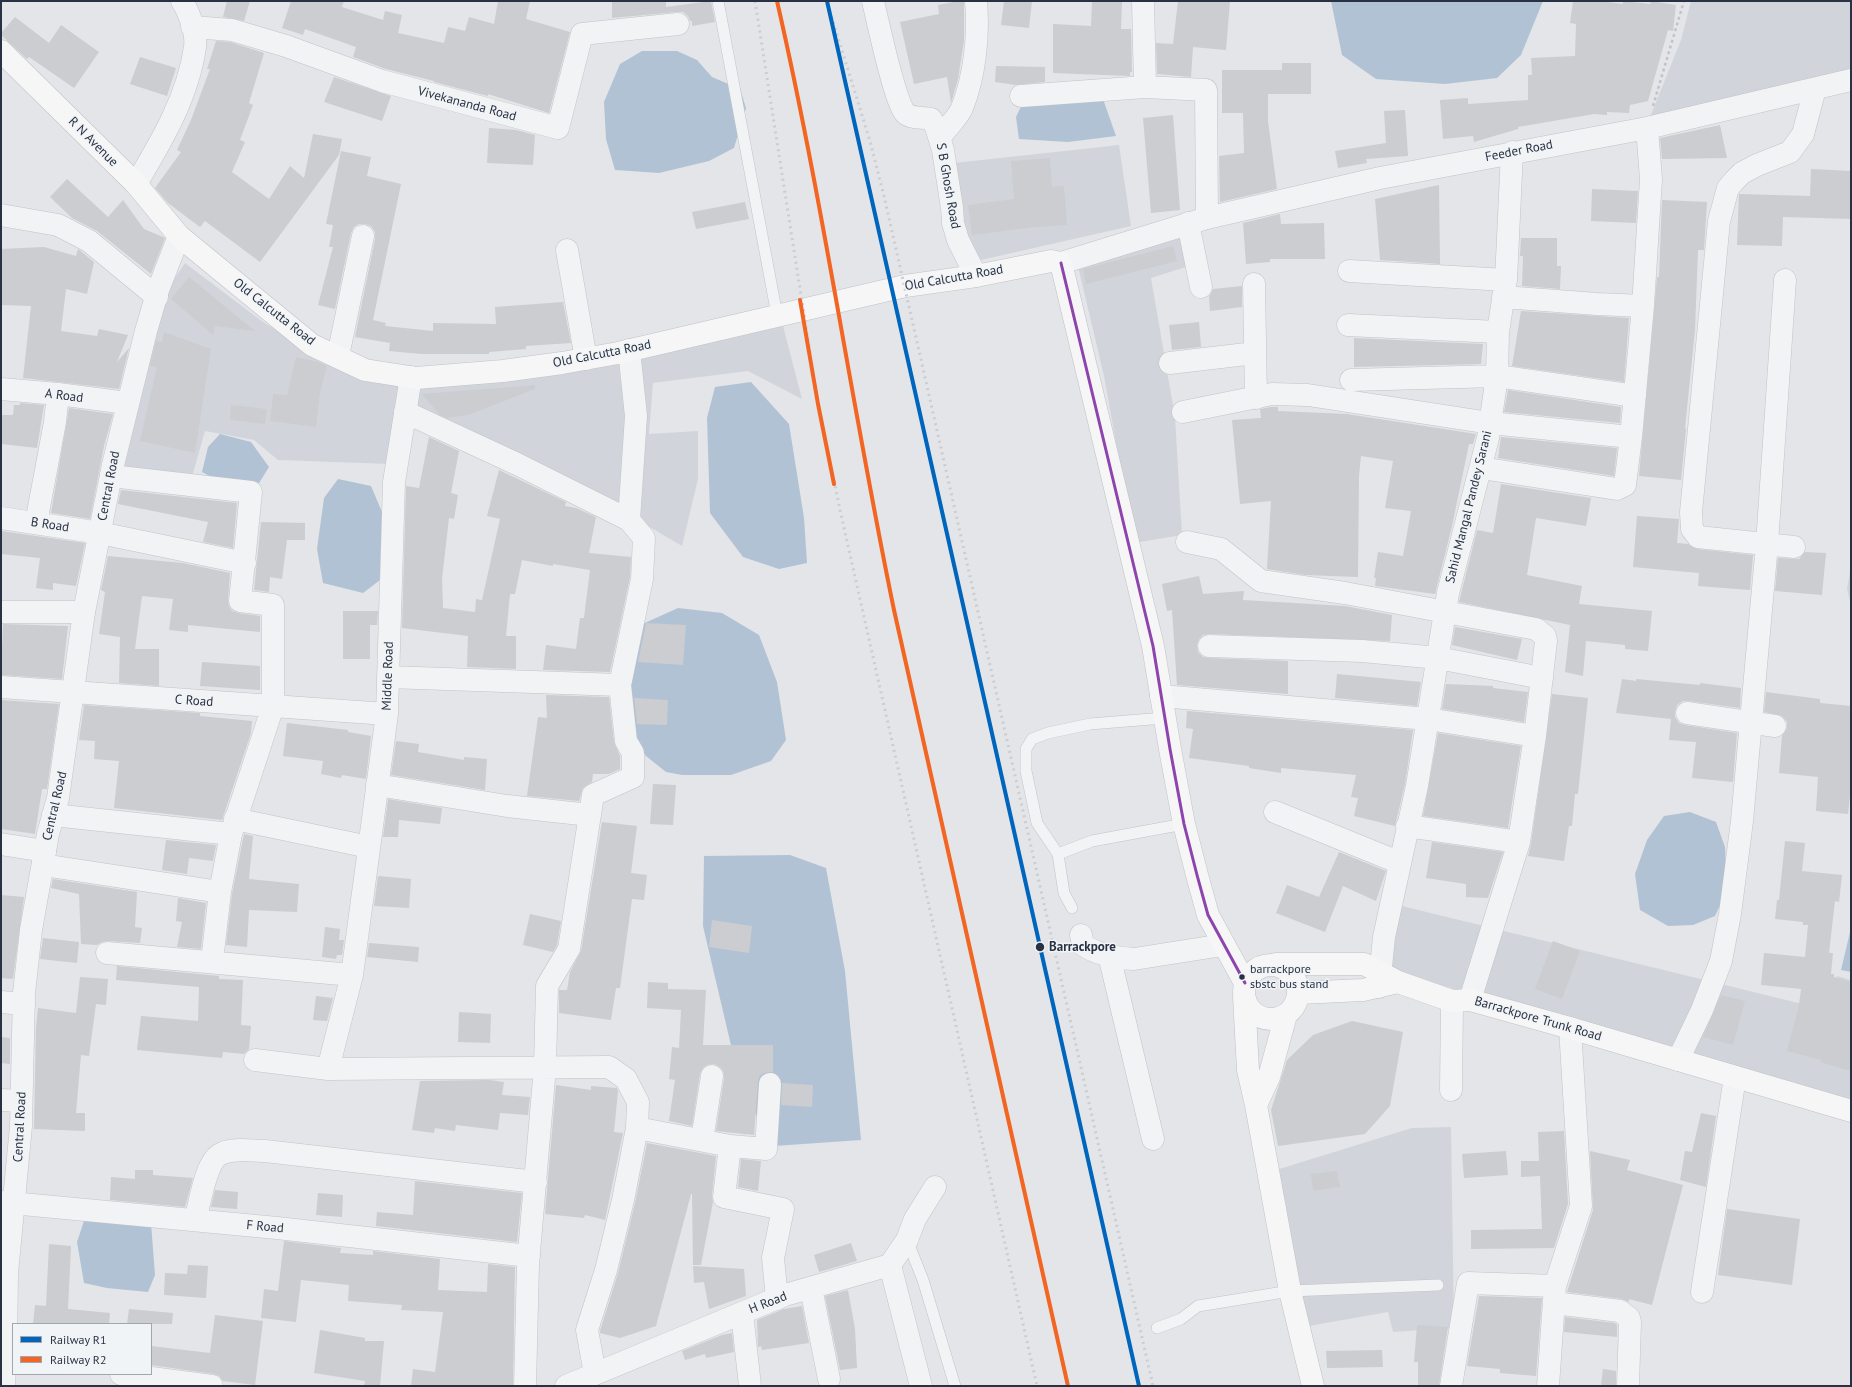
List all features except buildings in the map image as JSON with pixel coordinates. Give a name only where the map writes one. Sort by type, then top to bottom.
[{"type":"main road","name":"R N Avenue","points":[[1,52],[136,184],[179,236]]},
{"type":"main road","name":"Old Calcutta Road","points":[[179,236],[312,345],[365,370],[411,377],[503,371],[586,359],[905,286],[976,276],[1051,261],[1061,263]]},
{"type":"main road","points":[[1061,263],[1153,646],[1164,718],[1184,824],[1208,915],[1244,990],[1250,1009],[1260,1017],[1273,1020],[1286,1015],[1296,1006],[1299,993],[1297,980],[1288,970],[1276,964]]},
{"type":"main road","name":"Barrackpore Trunk Road","points":[[1244,990],[1252,972],[1263,965],[1364,964],[1386,981],[1570,1028],[1851,1111]]},
{"type":"main road","name":"Barrackpore Trunk Road","points":[[1299,993],[1363,990],[1386,981]]},
{"type":"main road","points":[[1244,990],[1248,1070],[1256,1105],[1290,1291],[1313,1386]]},
{"type":"main road","points":[[1256,1105],[1269,1077],[1286,1015]]},
{"type":"street","points":[[136,184],[158,147],[180,101],[195,46],[190,14],[182,1]]},
{"type":"street","name":"S B Ghosh Road","points":[[873,1],[892,77],[905,114],[912,117],[931,119],[940,137],[952,208],[953,223],[958,240],[976,276]]},
{"type":"street","points":[[940,137],[962,109],[973,67],[977,18],[976,1]]},
{"type":"street","points":[[1143,1],[1145,87]]},
{"type":"street","name":"Vivekananda Road","points":[[192,27],[232,30],[286,46],[382,81],[558,128],[582,34],[678,24]]},
{"type":"street","name":"Feeder Road","points":[[1061,263],[1197,221],[1380,178],[1646,128],[1851,80]]},
{"type":"street","points":[[1021,96],[1145,87],[1206,90],[1197,221],[1201,287]]},
{"type":"street","points":[[1794,547],[1698,537],[1692,529],[1691,512],[1719,221],[1728,188],[1742,173],[1790,152],[1803,134],[1815,88]]},
{"type":"street","points":[[1481,468],[1620,488],[1624,485],[1631,437],[1644,306],[1651,179],[1646,128]]},
{"type":"street","name":"Sahid Mangal Pandey Sarani","points":[[1386,981],[1384,937],[1407,826],[1417,786],[1448,593],[1481,468],[1490,423],[1497,376],[1498,332],[1504,289],[1512,152]]},
{"type":"street","points":[[1,215],[58,225],[89,241],[157,297]]},
{"type":"street","name":"Central Road","points":[[4,1386],[7,1354],[8,1203],[11,1101],[24,1004],[30,930],[44,858],[62,780],[84,612],[111,476],[127,403],[157,297],[179,236]]},
{"type":"street","points":[[338,356],[363,236]]},
{"type":"street","points":[[567,250],[586,359]]},
{"type":"street","points":[[1349,271],[1644,306]]},
{"type":"street","points":[[1678,1060],[1702,1010],[1721,961],[1730,914],[1742,821],[1767,544],[1785,280]]},
{"type":"street","points":[[1254,284],[1256,398]]},
{"type":"street","points":[[1348,325],[1498,332]]},
{"type":"street","points":[[629,350],[636,416],[629,520]]},
{"type":"street","points":[[1170,363],[1255,353]]},
{"type":"street","points":[[1351,380],[1497,376],[1635,396]]},
{"type":"street","name":"Middle Road","points":[[328,1069],[352,975],[387,714],[394,482],[411,377]]},
{"type":"street","name":"A Road","points":[[1,389],[58,394],[127,403]]},
{"type":"street","points":[[36,523],[55,422],[58,394]]},
{"type":"street","points":[[1183,412],[1272,394],[1308,395],[1490,423],[1631,437]]},
{"type":"street","points":[[405,412],[518,464],[629,520],[644,538],[642,579],[620,685],[626,741],[633,753],[633,777],[593,795],[569,949],[547,986],[546,1067],[529,1256],[526,1386]]},
{"type":"street","points":[[111,476],[251,492],[240,601],[273,605],[273,706],[233,826],[220,892],[212,961]]},
{"type":"street","name":"B Road","points":[[1,518],[100,533],[245,563]]},
{"type":"street","points":[[1187,542],[1221,549],[1261,581],[1345,593],[1536,629],[1542,633],[1546,641],[1535,736],[1519,842],[1461,1000],[1451,1090]]},
{"type":"street","points":[[1,612],[84,612]]},
{"type":"street","points":[[1209,646],[1362,651],[1438,658],[1542,678]]},
{"type":"street","points":[[388,677],[620,685]]},
{"type":"street","name":"C Road","points":[[1,687],[387,714]]},
{"type":"street","points":[[1161,696],[1428,719],[1535,736]]},
{"type":"street","points":[[1687,713],[1775,726]]},
{"type":"street","points":[[377,785],[507,806],[590,815]]},
{"type":"street","points":[[1274,812],[1393,860],[1400,859]]},
{"type":"street","points":[[53,816],[233,826],[369,847]]},
{"type":"street","points":[[1407,826],[1519,842]]},
{"type":"street","points":[[1,844],[44,858],[220,892]]},
{"type":"street","points":[[1081,935],[1083,945],[1094,952],[1134,959],[1223,945]]},
{"type":"street","points":[[107,953],[212,961],[289,970],[352,975]]},
{"type":"street","points":[[1109,955],[1153,1139]]},
{"type":"street","points":[[1,1002],[24,1004]]},
{"type":"street","points":[[1548,1386],[1555,1294],[1581,1206],[1570,1028]]},
{"type":"street","points":[[255,1060],[328,1069],[609,1067],[626,1078],[638,1102],[637,1128],[606,1270],[587,1330],[595,1374]]},
{"type":"street","points":[[702,1140],[712,1076]]},
{"type":"street","points":[[1702,1292],[1735,1077]]},
{"type":"street","points":[[637,1128],[730,1146],[766,1149],[770,1084]]},
{"type":"street","points":[[730,1146],[724,1197],[783,1209],[773,1258],[777,1299]]},
{"type":"street","points":[[195,1220],[210,1164],[219,1154],[238,1150],[265,1151],[536,1182]]},
{"type":"street","points":[[921,1386],[890,1265],[907,1240],[916,1219],[935,1187]]},
{"type":"street","name":"F Road","points":[[8,1203],[195,1220],[529,1256]]},
{"type":"street","name":"H Road","points":[[571,1385],[777,1299],[890,1265]]},
{"type":"street","points":[[1451,1386],[1468,1283],[1555,1294],[1620,1311],[1625,1314],[1630,1322],[1628,1386]]},
{"type":"street","points":[[811,1288],[829,1379]]},
{"type":"street","points":[[742,1313],[750,1386]]},
{"type":"street","points":[[130,1375],[212,1386]]},
{"type":"lane","points":[[718,1],[777,315]]},
{"type":"lane","points":[[1072,908],[1064,893],[1058,854],[1037,823],[1026,771],[1026,749],[1032,740],[1048,733],[1090,724],[1164,718]]},
{"type":"lane","points":[[1058,854],[1092,841],[1184,824]]},
{"type":"lane","points":[[907,1240],[923,1280],[955,1386]]},
{"type":"lane","points":[[1157,1328],[1181,1319],[1198,1306],[1290,1291],[1438,1286]]},
{"type":"path","points":[[1646,128],[1684,1]]},
{"type":"shaded area","points":[[1691,1],[1851,1],[1851,74],[1650,117],[1681,40]]},
{"type":"shaded area","points":[[1119,145],[1131,226],[981,260],[959,224],[954,163]]},
{"type":"shaded area","points":[[1184,234],[1192,265],[1151,278],[1175,417],[1182,535],[1134,543],[1104,376],[1076,258]]},
{"type":"shaded area","points":[[185,263],[263,322],[329,363],[404,386],[390,464],[278,460],[254,440],[205,431],[191,480],[123,473],[160,300]]},
{"type":"shaded area","points":[[782,322],[802,399],[748,371],[653,383],[649,434],[698,431],[698,479],[682,546],[614,506],[411,411],[416,387]]},
{"type":"shaded area","points":[[1851,565],[1851,605],[1847,589]]},
{"type":"shaded area","points":[[1398,905],[1823,1009],[1837,976],[1851,980],[1851,1099],[1672,1052],[1384,969]]},
{"type":"shaded area","points":[[1451,1127],[1454,1328],[1393,1332],[1388,1312],[1309,1326],[1263,1174],[1412,1128]]},
{"type":"water","points":[[1331,1],[1543,1],[1521,55],[1497,78],[1445,84],[1376,79],[1342,55]]},
{"type":"water","points":[[642,51],[677,51],[697,60],[712,77],[740,89],[746,108],[734,148],[709,161],[659,173],[615,170],[606,139],[604,102],[620,64]]},
{"type":"water","points":[[1027,94],[1103,99],[1116,136],[1068,142],[1019,139],[1016,117]]},
{"type":"water","points":[[751,382],[789,424],[804,518],[807,563],[779,569],[743,557],[710,513],[707,418],[715,387]]},
{"type":"water","points":[[220,434],[251,442],[269,467],[259,483],[217,480],[202,472],[208,447]]},
{"type":"water","points":[[338,479],[371,486],[382,512],[380,580],[363,593],[323,583],[317,549],[324,498]]},
{"type":"water","points":[[678,608],[722,613],[759,635],[777,682],[786,740],[771,761],[731,775],[682,775],[666,772],[646,756],[622,722],[636,627]]},
{"type":"water","points":[[1690,812],[1716,822],[1725,847],[1727,891],[1715,916],[1693,925],[1668,926],[1640,910],[1635,874],[1647,840],[1664,816]]},
{"type":"water","points":[[790,855],[826,868],[845,971],[861,1140],[774,1146],[741,1088],[703,926],[704,856]]},
{"type":"water","points":[[1851,928],[1851,972],[1841,970]]},
{"type":"water","points":[[86,1215],[151,1223],[155,1275],[148,1292],[107,1288],[84,1283],[77,1242]]},
{"type":"railway","points":[[755,1],[818,404],[842,519],[1037,1386]]},
{"type":"railway","points":[[777,1],[809,152],[864,457],[894,610],[1068,1386]]},
{"type":"railway","points":[[828,5],[870,141],[884,196],[1153,1386]]},
{"type":"rail line","name":"R2","points":[[777,1],[809,152],[864,457],[894,610],[1068,1386]]},
{"type":"rail line","name":"R1","points":[[827,1],[1139,1386]]},
{"type":"rail line","name":"R2","points":[[800,300],[834,484]]},
{"type":"transit line","points":[[1061,263],[1153,646],[1184,824],[1197,875],[1208,915],[1245,983]]},
{"type":"place","name":"Barrackpore","points":[[1040,947]]},
{"type":"place","name":"barrackpore sbstc bus stand","points":[[1242,977]]}]
